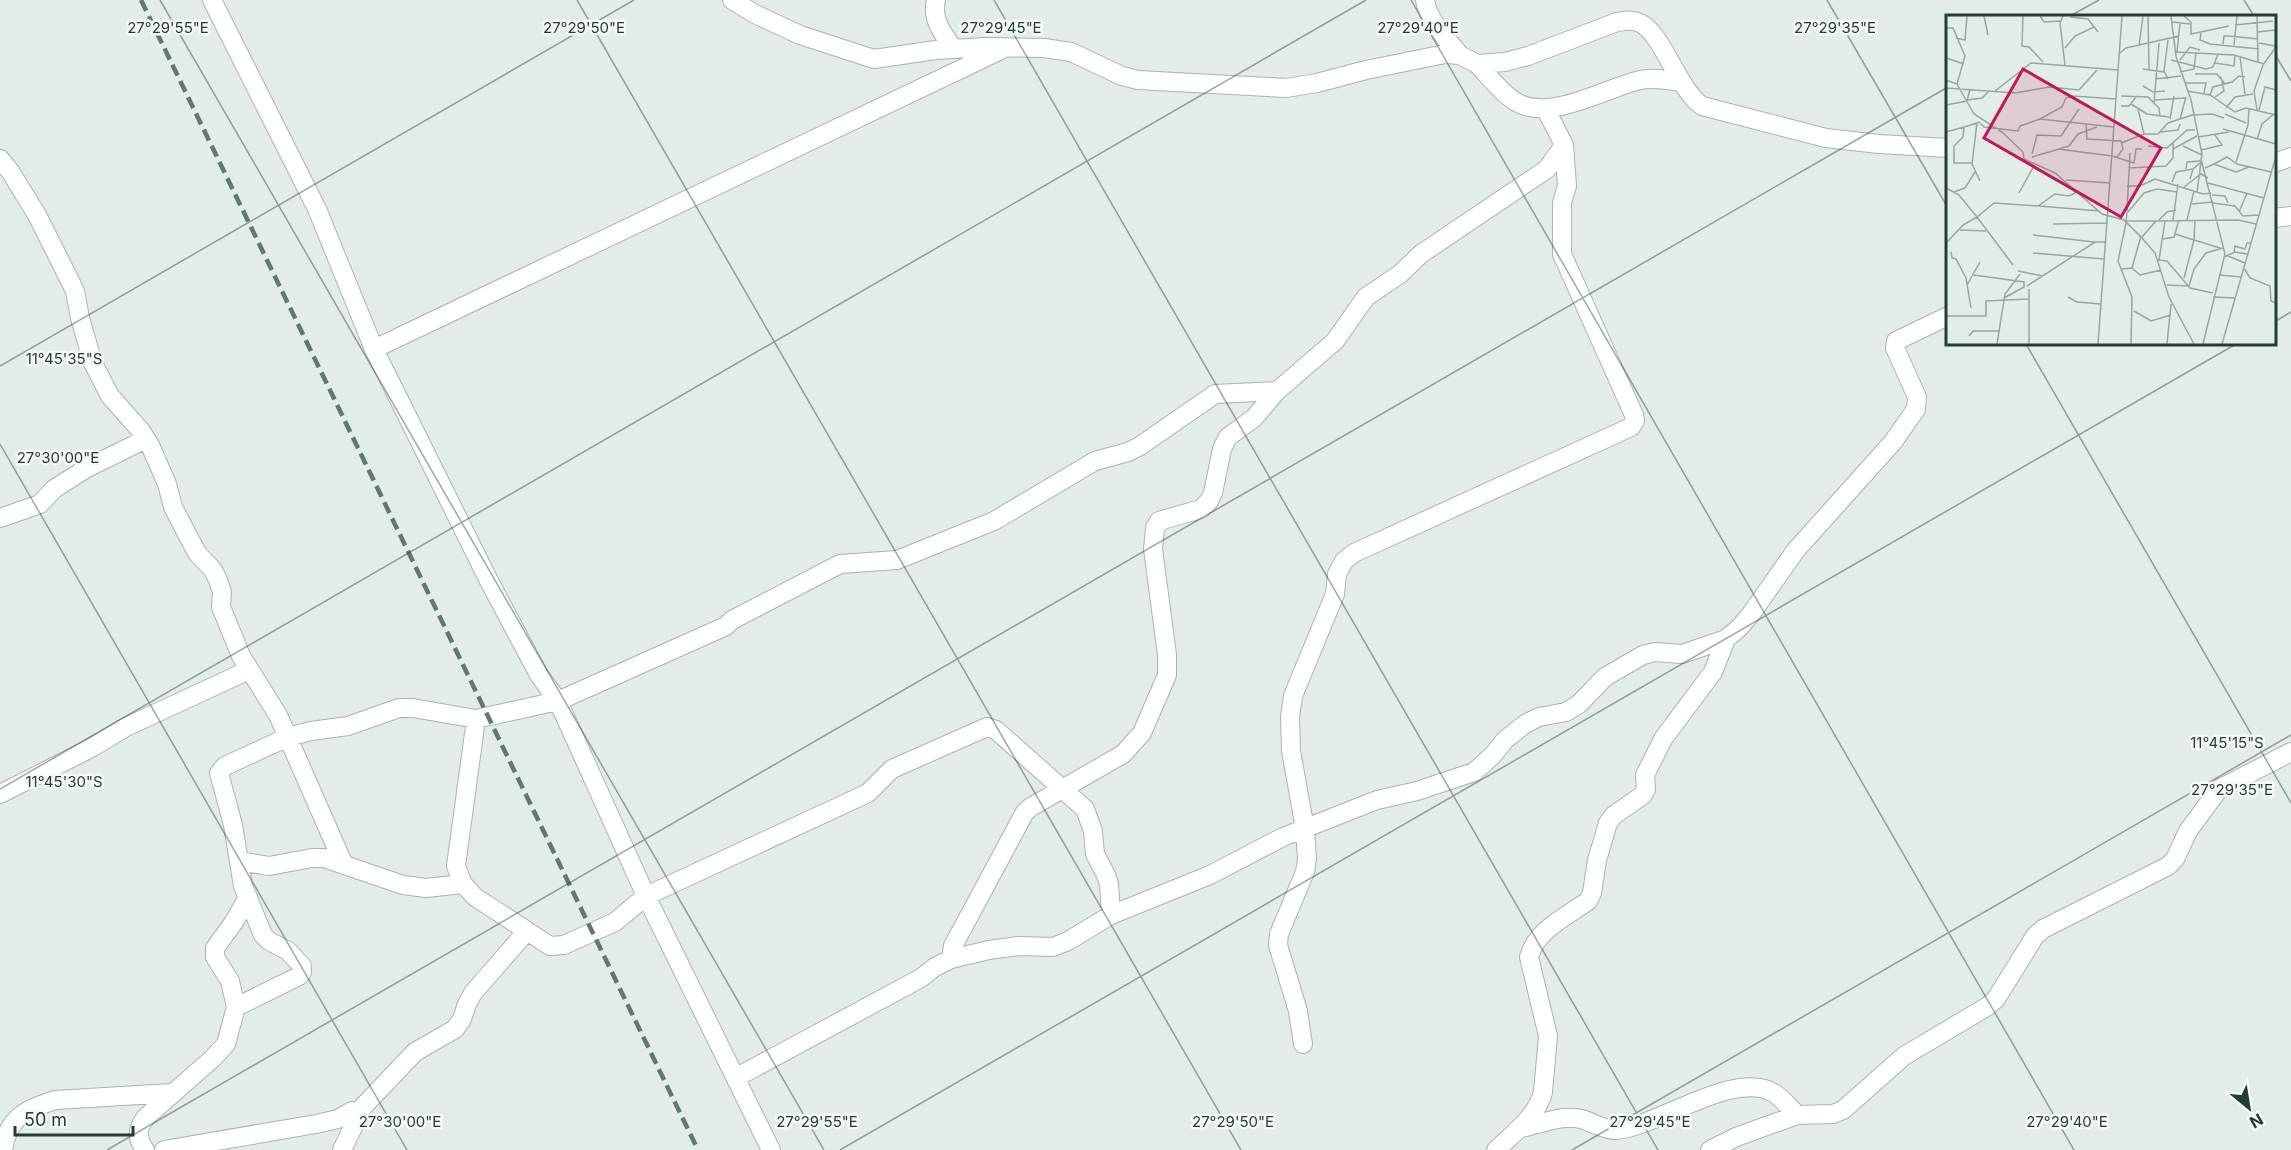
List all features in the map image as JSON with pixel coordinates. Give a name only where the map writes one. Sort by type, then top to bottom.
[{"type":"street","points":[[213,0],[317,209],[374,349],[488,579],[539,675],[558,701],[646,896],[771,1150]]},
{"type":"street","points":[[732,0],[755,14],[800,35],[874,59],[954,49],[1044,48],[1071,52],[1122,76],[1138,80],[1286,88],[1445,54],[1460,56],[1477,64],[1514,102],[1530,109],[1587,99],[1642,80],[1658,79],[1681,82]]},
{"type":"street","points":[[936,0],[935,14],[939,27],[954,49]]},
{"type":"street","points":[[1425,0],[1431,18],[1460,56]]},
{"type":"street","points":[[1477,64],[1505,62],[1528,56],[1617,22],[1630,20],[1642,24],[1653,36],[1688,95],[1702,106],[1811,135],[1879,144],[1946,148]]},
{"type":"street","points":[[374,349],[1006,48]]},
{"type":"street","points":[[1303,1044],[1298,1011],[1278,945],[1279,934],[1305,872],[1307,859],[1305,829],[1291,751],[1290,717],[1293,696],[1335,594],[1337,574],[1344,561],[1354,553],[1631,427],[1635,421],[1562,254],[1562,203],[1567,186],[1564,145],[1545,108]]},
{"type":"street","points":[[951,959],[953,946],[1025,812],[1123,754],[1142,733],[1167,675],[1167,655],[1153,549],[1155,528],[1159,521],[1201,508],[1209,501],[1213,493],[1222,449],[1228,437],[1254,418],[1277,391],[1335,341],[1366,297],[1400,274],[1421,254],[1546,169],[1564,145]]},
{"type":"street","points":[[2276,162],[2291,157]]},
{"type":"street","points":[[0,159],[40,220],[75,291],[93,363],[110,396],[146,439],[167,484],[174,507],[197,553],[213,570],[218,580],[222,592],[222,612],[241,656],[278,715],[344,865]]},
{"type":"street","points":[[2276,218],[2291,216]]},
{"type":"street","points":[[737,1077],[921,978],[935,967],[951,959],[1004,947],[1053,947],[1068,941],[1111,915],[1210,875],[1282,837],[1377,800],[1417,791],[1474,771],[1492,756],[1505,740],[1526,724],[1539,717],[1566,712],[1579,704],[1605,677],[1643,655],[1655,652],[1682,654],[1726,639],[1751,614],[1796,550],[1893,442],[1916,409],[1917,397],[1895,348],[1896,341],[1946,316]]},
{"type":"street","points":[[236,1007],[299,975],[302,972],[302,966],[288,951],[269,941],[263,935],[243,886],[233,825],[219,773],[225,766],[288,737],[348,726],[399,708],[413,708],[476,719],[558,701],[726,626],[732,620],[840,564],[897,560],[994,521],[1095,461],[1128,452],[1140,446],[1215,394],[1277,391]]},
{"type":"street","points":[[0,518],[40,504],[54,489],[87,468],[146,439]]},
{"type":"street","points":[[1496,1150],[1533,1113],[1541,1101],[1548,1036],[1529,957],[1532,946],[1539,937],[1588,901],[1608,823],[1614,815],[1643,795],[1646,789],[1645,775],[1663,739],[1713,672],[1726,639]]},
{"type":"street","points":[[0,794],[93,747],[126,727],[249,670]]},
{"type":"street","points":[[476,719],[456,866],[463,884],[475,897],[550,946],[558,947],[615,922],[646,896],[868,793],[892,769],[987,727],[996,730],[1085,808],[1093,831],[1095,854],[1109,884],[1111,915]]},
{"type":"street","points":[[1710,1150],[1736,1137],[1797,1115],[1833,1114],[1843,1110],[1904,1056],[1996,999],[2035,936],[2043,929],[2168,866],[2175,859],[2188,831],[2220,789],[2291,753]]},
{"type":"street","points":[[239,861],[269,866],[324,858],[415,888],[463,884]]},
{"type":"street","points":[[145,1150],[138,1137],[138,1127],[226,1044],[236,1007],[230,981],[215,957],[215,948],[234,922],[248,897]]},
{"type":"street","points":[[342,1150],[357,1119],[357,1113],[415,1053],[455,1029],[473,993],[527,931]]},
{"type":"street","points":[[1518,1129],[1566,1118],[1580,1119],[1617,1130],[1698,1100],[1741,1087],[1774,1092],[1797,1115]]},
{"type":"street","points":[[3,1150],[5,1135],[19,1116],[55,1100],[172,1093]]},
{"type":"street","points":[[164,1150],[316,1124],[338,1119],[352,1112],[357,1113]]},
{"type":"railway","points":[[141,0],[698,1150]]}]
